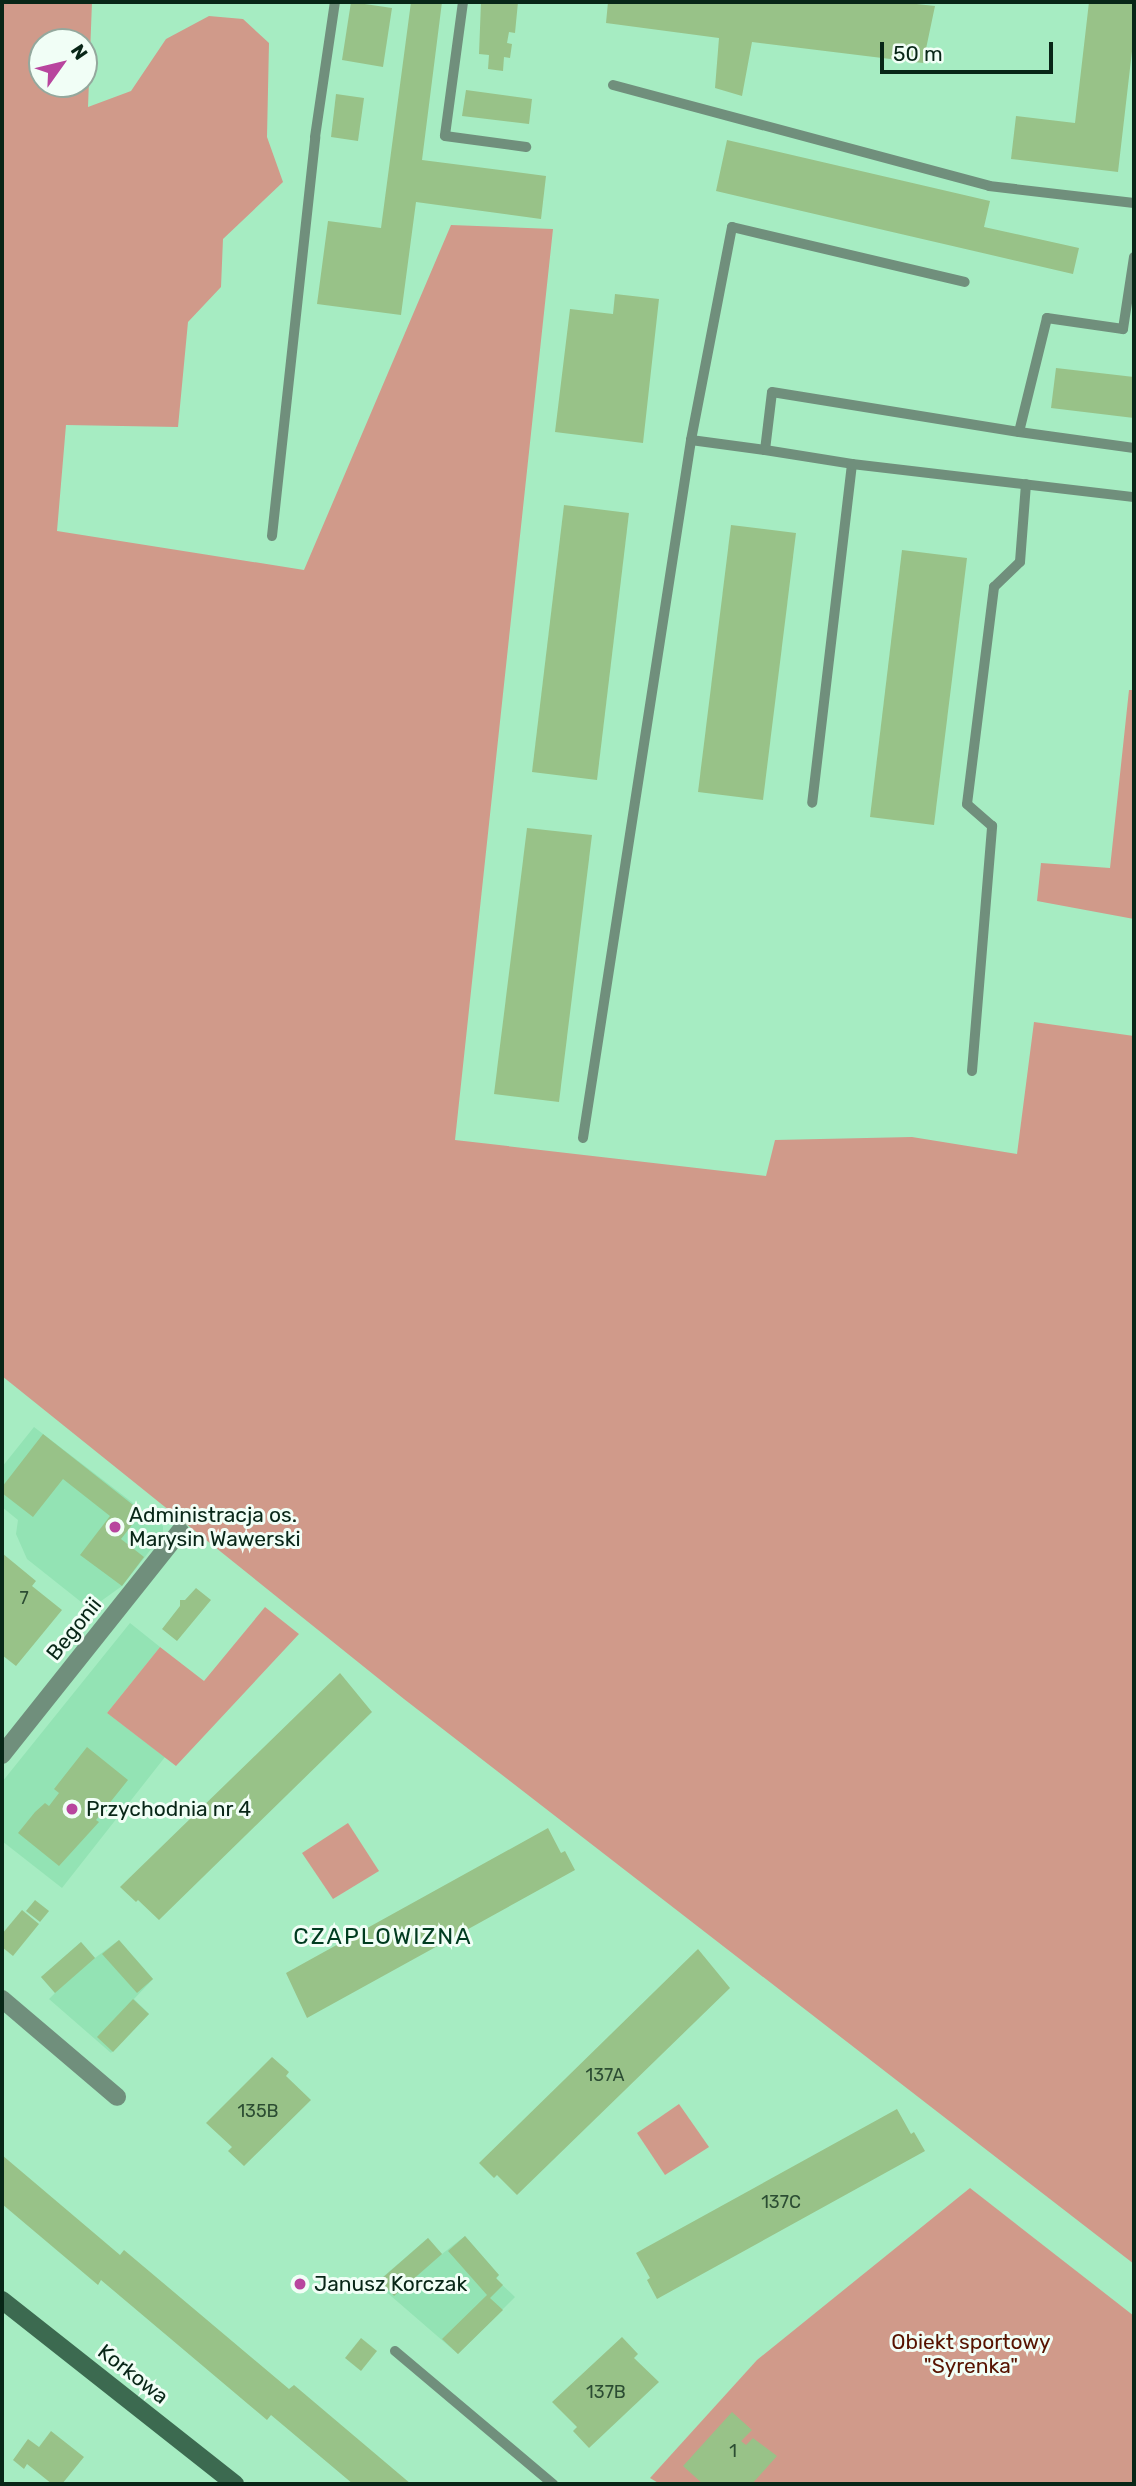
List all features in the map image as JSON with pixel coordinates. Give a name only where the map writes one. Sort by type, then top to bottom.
[{"type":"street","name":"Begonii","points":[[2,1755],[180,1531]]},
{"type":"street","points":[[2,1998],[117,2097]]},
{"type":"street","name":"Korkowa","points":[[2,2300],[235,2484]]},
{"type":"lane","points":[[272,536],[315,137],[335,2]]},
{"type":"lane","points":[[463,2],[445,136],[526,147]]},
{"type":"lane","points":[[613,85],[989,186],[1134,204]]},
{"type":"lane","points":[[583,1138],[691,440],[732,227],[965,282]]},
{"type":"lane","points":[[1019,432],[1047,318],[1123,329],[1134,257]]},
{"type":"lane","points":[[765,450],[772,392],[1134,448]]},
{"type":"lane","points":[[691,440],[852,464],[1134,497]]},
{"type":"lane","points":[[812,803],[852,464]]},
{"type":"lane","points":[[972,1071],[992,826],[967,804],[994,587],[1020,562],[1026,484]]},
{"type":"lane","points":[[395,2351],[552,2484]]},
{"type":"shaded area","points":[[34,1427],[163,1526],[163,1534],[122,1586],[90,1609],[27,1559],[16,1534],[18,1520],[2,1507],[2,1467]]},
{"type":"shaded area","points":[[130,1623],[160,1647],[107,1713],[165,1757],[62,1888],[2,1841],[2,1782]]},
{"type":"shaded area","points":[[119,1940],[153,1979],[134,1999],[149,2014],[111,2053],[49,1999],[55,1993],[41,1977],[81,1942],[95,1958]]},
{"type":"shaded area","points":[[465,2236],[499,2275],[496,2279],[515,2297],[458,2354],[376,2283],[428,2238],[442,2254]]},
{"type":"green space","points":[[2,2],[92,2],[91,28],[28,28],[28,98],[88,98],[88,107],[131,91],[166,39],[209,16],[243,19],[269,43],[267,137],[283,182],[223,239],[221,287],[188,322],[178,427],[66,425],[57,531],[304,570],[451,225],[553,229],[455,1140],[766,1176],[775,1140],[912,1137],[1017,1154],[1034,1022],[1134,1036],[1134,2264],[404,1699],[2,1376]]},
{"type":"green space","points":[[1129,690],[1134,690],[1134,919],[1037,901],[1041,863],[1110,868]]},
{"type":"green space","points":[[265,1607],[299,1634],[176,1766],[107,1713],[160,1647],[204,1681]]},
{"type":"green space","points":[[348,1823],[379,1871],[333,1899],[302,1853]]},
{"type":"green space","points":[[679,2104],[709,2147],[665,2175],[637,2133]]},
{"type":"green space","name":"Obiekt sportowy \"Syrenka\"","points":[[970,2188],[1134,2316],[1134,2484],[660,2484],[650,2478],[757,2360]]},
{"type":"building","points":[[351,2],[392,8],[383,67],[342,60]]},
{"type":"building","points":[[411,2],[442,2],[422,160],[546,176],[541,219],[416,202],[401,315],[317,304],[328,221],[381,228]]},
{"type":"building","points":[[481,2],[518,2],[515,33],[509,32],[507,43],[512,44],[510,58],[504,57],[503,71],[488,69],[489,55],[479,54]]},
{"type":"building","points":[[608,2],[898,2],[935,6],[923,63],[752,42],[742,96],[715,88],[719,38],[606,23]]},
{"type":"building","points":[[1089,2],[1134,2],[1134,34],[1118,172],[1011,159],[1016,116],[1075,123]]},
{"type":"building","points":[[466,90],[532,99],[529,124],[462,116]]},
{"type":"building","points":[[336,94],[364,98],[358,141],[331,137]]},
{"type":"building","points":[[727,140],[990,201],[984,227],[1079,248],[1073,274],[716,191]]},
{"type":"building","points":[[615,294],[659,299],[643,443],[555,432],[570,309],[613,314]]},
{"type":"building","points":[[1056,368],[1134,377],[1134,418],[1051,408]]},
{"type":"building","points":[[564,505],[629,513],[597,780],[532,772]]},
{"type":"building","points":[[731,525],[796,533],[763,800],[698,792]]},
{"type":"building","points":[[902,550],[967,558],[934,825],[870,817]]},
{"type":"building","points":[[527,828],[592,835],[559,1102],[494,1094]]},
{"type":"building","points":[[43,1434],[142,1512],[121,1539],[144,1557],[122,1586],[80,1555],[110,1516],[63,1479],[33,1517],[2,1493],[2,1487]]},
{"type":"building","points":[[2,1553],[36,1581],[32,1586],[62,1610],[16,1666],[2,1655]]},
{"type":"building","points":[[196,1588],[211,1600],[177,1641],[162,1629],[180,1606],[180,1600],[185,1600]]},
{"type":"building","points":[[340,1673],[372,1712],[159,1920],[120,1887]]},
{"type":"building","name":"Przychodnia nr 4","points":[[87,1747],[128,1780],[96,1820],[99,1822],[59,1866],[18,1833],[45,1803],[49,1806],[59,1793],[54,1789]]},
{"type":"building","points":[[548,1828],[561,1853],[565,1851],[575,1870],[307,2018],[286,1973]]},
{"type":"building","points":[[35,1900],[49,1911],[40,1922],[26,1911]]},
{"type":"building","points":[[22,1910],[39,1924],[13,1956],[2,1947],[2,1934]]},
{"type":"building","points":[[119,1940],[153,1979],[137,1993],[102,1954]]},
{"type":"building","points":[[81,1942],[95,1958],[55,1993],[41,1977]]},
{"type":"building","points":[[698,1949],[730,1988],[517,2195],[497,2175],[494,2178],[479,2163]]},
{"type":"building","points":[[133,1999],[149,2014],[113,2052],[97,2037]]},
{"type":"building","points":[[272,2057],[289,2072],[286,2076],[311,2100],[244,2166],[228,2151],[232,2147],[206,2123]]},
{"type":"building","points":[[897,2109],[911,2134],[914,2132],[925,2151],[657,2299],[647,2280],[650,2278],[636,2253]]},
{"type":"building","points":[[2,2155],[120,2255],[124,2250],[289,2389],[294,2385],[411,2484],[353,2484],[271,2415],[267,2420],[101,2280],[98,2285],[2,2204]]},
{"type":"building","points":[[465,2236],[499,2275],[496,2278],[503,2285],[490,2298],[503,2310],[458,2354],[442,2339],[487,2295],[448,2251]]},
{"type":"building","points":[[428,2238],[442,2254],[394,2296],[380,2280]]},
{"type":"building","points":[[622,2337],[638,2354],[634,2358],[659,2382],[589,2448],[573,2431],[577,2427],[552,2402]]},
{"type":"building","points":[[361,2338],[377,2351],[361,2371],[345,2358]]},
{"type":"building","points":[[732,2412],[752,2430],[741,2441],[746,2445],[753,2438],[777,2456],[752,2484],[703,2484],[683,2466]]},
{"type":"building","points":[[51,2431],[84,2457],[62,2484],[52,2484],[27,2464],[24,2469],[13,2460],[28,2439],[39,2447]]},
{"type":"place","name":"Administracja os. Marysin Wawerski","points":[[115,1527]]},
{"type":"place","name":"Przychodnia nr 4","points":[[72,1809]]},
{"type":"place","name":"Janusz Korczak","points":[[300,2284]]},
{"type":"district","name":"CZAPLOWIZNA","points":[[383,1936]]}]
